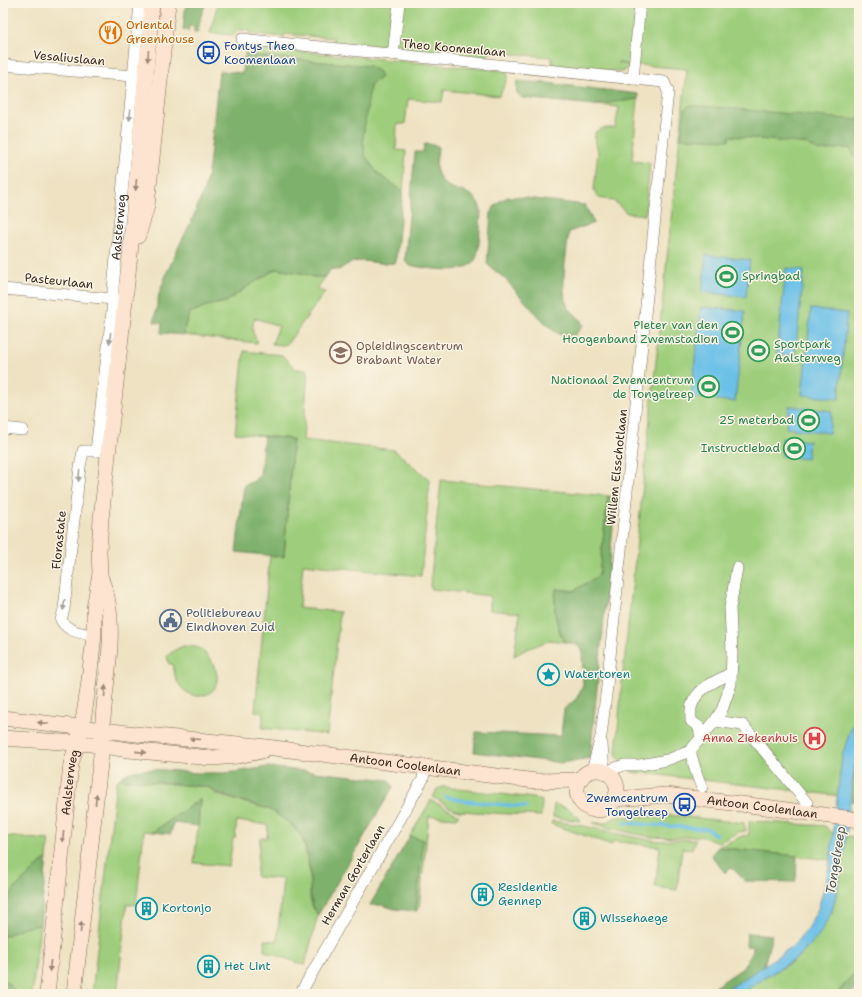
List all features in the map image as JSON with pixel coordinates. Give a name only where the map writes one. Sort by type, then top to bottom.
[{"type":"main road","name":"Aalsterweg","points":[[47,994],[71,764],[78,744],[86,706],[94,635],[94,608],[100,573],[99,552],[103,451],[130,255],[152,3]]},
{"type":"main road","name":"Aalsterweg","points":[[130,255],[141,229],[147,206],[168,3]]},
{"type":"main road","name":"Aalsterweg","points":[[74,994],[102,746],[109,651],[110,627],[108,602],[100,573]]},
{"type":"main road","name":"Antoon Coolenlaan","points":[[3,718],[274,748],[536,781],[597,778],[623,787],[656,791],[666,795]]},
{"type":"main road","name":"Antoon Coolenlaan","points":[[3,738],[102,746],[211,758],[238,756],[274,748]]},
{"type":"main road","points":[[597,778],[617,794],[615,799],[606,808],[594,810],[584,804],[597,778]]},
{"type":"main road","name":"Antoon Coolenlaan","points":[[615,799],[666,795],[856,820]]},
{"type":"street","name":"Aalsterweg","points":[[103,451],[112,312],[140,3]]},
{"type":"street","points":[[394,55],[399,3]]},
{"type":"street","points":[[633,79],[640,3]]},
{"type":"street","name":"Theo Koomenlaan","points":[[242,39],[664,82]]},
{"type":"street","name":"Vesaliuslaan","points":[[3,65],[133,76]]},
{"type":"street","name":"Willem Elsschotlaan","points":[[597,778],[668,92],[664,82]]},
{"type":"street","name":"Pasteurlaan","points":[[3,289],[113,300]]},
{"type":"street","points":[[3,428],[23,430]]},
{"type":"street","name":"Florastate","points":[[94,635],[78,632],[65,627],[61,620],[64,609],[83,451],[103,451]]},
{"type":"street","points":[[597,778],[624,765],[640,765],[668,760],[690,751],[715,722],[722,710],[731,684],[730,674],[732,653],[730,608],[737,568]]},
{"type":"street","points":[[701,739],[699,728],[692,721],[691,706],[698,693],[714,682],[730,674]]},
{"type":"street","points":[[715,722],[743,725],[807,803]]},
{"type":"street","points":[[690,751],[695,764],[698,780],[702,787]]},
{"type":"street","name":"Herman Gorterlaan","points":[[300,994],[423,779],[425,767]]},
{"type":"green space","points":[[186,3],[206,3],[201,16],[198,32],[194,32],[194,26],[189,26],[188,31],[183,29]]},
{"type":"green space","name":"Sportpark Aalsterweg","points":[[218,3],[859,3],[859,798],[632,772],[618,758],[616,753],[621,692],[687,69],[618,63],[629,65],[627,69],[622,72],[552,65],[552,57],[489,52],[488,58],[406,50],[401,47],[401,44],[385,43],[380,46],[333,42],[333,38],[285,34],[284,37],[250,34],[250,31],[239,30],[234,35],[210,33]]},
{"type":"green space","points":[[246,46],[506,71],[508,75],[499,96],[444,90],[442,102],[408,99],[405,124],[397,124],[396,150],[406,151],[403,191],[378,174],[365,156],[363,138],[370,86],[381,77],[379,72],[369,66],[245,55]]},
{"type":"green space","points":[[245,55],[369,66],[379,72],[381,77],[370,86],[363,138],[365,155],[378,174],[403,191],[396,259],[394,263],[366,261],[353,262],[339,270],[331,269],[325,277],[313,277],[306,274],[276,269],[226,302],[206,306],[190,313],[185,326],[184,335],[161,333],[162,323],[154,322],[159,294],[167,272],[192,220],[204,190],[209,167],[219,71],[243,73],[243,62]]},
{"type":"green space","points":[[517,81],[547,83],[638,94],[638,99],[594,105],[522,98],[516,91]]},
{"type":"green space","points":[[638,99],[632,161],[650,163],[645,215],[627,213],[614,201],[599,198],[594,190],[598,151],[595,140],[595,132],[603,128],[615,128],[619,107],[594,105]]},
{"type":"green space","points":[[690,105],[859,120],[859,166],[851,149],[843,148],[819,151],[807,144],[730,136],[729,140],[681,138],[685,109]]},
{"type":"green space","points":[[424,145],[438,146],[436,168],[441,180],[446,185],[473,196],[478,202],[481,211],[477,256],[470,265],[463,268],[445,270],[410,266],[405,260],[415,152],[423,152]]},
{"type":"green space","points":[[508,197],[585,205],[594,223],[569,232],[564,271],[565,300],[570,310],[578,317],[583,326],[575,335],[560,335],[550,328],[505,279],[487,264],[491,213],[498,203]]},
{"type":"green space","points":[[276,269],[306,274],[313,277],[325,277],[317,290],[325,292],[287,344],[272,344],[279,326],[255,318],[253,330],[254,336],[258,342],[257,343],[184,335],[185,326],[190,313],[206,306],[226,302]]},
{"type":"green space","points":[[244,351],[282,355],[296,369],[308,370],[303,440],[394,450],[430,480],[421,576],[303,564],[299,608],[340,612],[327,735],[262,728],[262,713],[255,711],[270,555],[284,557],[293,439],[235,433]]},
{"type":"green space","points":[[264,436],[293,439],[284,557],[236,552],[244,485],[254,481],[260,474]]},
{"type":"green space","points":[[441,480],[608,496],[599,575],[574,591],[556,589],[556,616],[564,642],[550,640],[514,656],[520,613],[490,610],[490,596],[432,589],[430,586]]},
{"type":"green space","points":[[608,496],[616,497],[590,758],[562,763],[474,752],[476,732],[561,736],[564,709],[576,699],[583,686],[582,649],[575,644],[564,642],[556,616],[556,589],[574,591],[599,575]]},
{"type":"green space","points":[[183,646],[196,647],[205,653],[217,673],[217,683],[213,690],[206,695],[198,696],[189,694],[181,687],[175,676],[173,664],[169,664],[167,656]]},
{"type":"green space","points":[[859,745],[859,801],[850,801],[856,757]]},
{"type":"green space","points":[[267,767],[389,780],[393,787],[318,915],[311,900],[309,861],[302,838],[293,826],[275,813],[260,806],[222,795],[208,787],[119,779],[125,774],[144,770],[224,773]]},
{"type":"green space","points":[[119,779],[208,787],[215,793],[224,797],[269,809],[291,824],[303,839],[310,873],[310,899],[313,908],[318,915],[305,965],[264,951],[265,940],[277,941],[283,879],[256,877],[260,838],[267,838],[268,825],[237,821],[229,866],[194,863],[200,799],[153,832],[144,831],[136,905],[127,904],[117,994],[92,994],[116,783]]},
{"type":"green space","points":[[443,787],[533,798],[542,801],[541,816],[459,811],[433,797],[437,789]]},
{"type":"green space","points":[[200,799],[198,826],[173,823],[171,834],[153,832]]},
{"type":"green space","points":[[431,800],[459,815],[456,818],[429,816],[419,909],[416,911],[423,840],[410,836]]},
{"type":"green space","points":[[554,804],[569,809],[580,819],[580,821],[553,817]]},
{"type":"green space","points":[[669,815],[744,823],[746,831],[739,832],[718,843],[703,837],[695,836],[674,838],[650,837],[593,823],[606,823],[616,817]]},
{"type":"green space","points":[[552,821],[650,840],[662,841],[696,839],[692,849],[682,848],[677,890],[655,887],[660,847],[613,841],[612,845],[551,824]]},
{"type":"green space","points":[[749,821],[825,826],[834,835],[830,860],[718,847],[742,836],[749,835]]},
{"type":"green space","points":[[3,836],[49,840],[47,858],[19,884],[3,902]]},
{"type":"green space","points":[[410,836],[423,840],[416,911],[395,909],[381,905],[370,905]]},
{"type":"green space","points":[[846,836],[859,838],[859,969],[836,994],[740,994],[788,965],[810,945],[820,932],[834,903],[842,871]]},
{"type":"green space","points":[[718,847],[797,856],[795,882],[745,881],[731,867],[725,873],[711,855]]},
{"type":"green space","points":[[47,858],[40,925],[23,928],[3,937],[3,902],[19,884]]},
{"type":"green space","points":[[40,925],[32,994],[18,994],[3,978],[3,937],[23,928]]},
{"type":"green space","points":[[747,933],[772,935],[764,966],[721,994],[715,994],[713,988],[743,968],[754,947],[746,946]]},
{"type":"green space","points":[[859,969],[859,986],[851,994],[836,994]]},
{"type":"green space","points":[[3,978],[18,994],[3,994]]},
{"type":"water","name":"Springbad","points":[[706,255],[750,260],[746,297],[702,292]]},
{"type":"water","points":[[786,268],[804,270],[795,356],[777,354]]},
{"type":"water","points":[[701,307],[745,311],[735,402],[691,397]]},
{"type":"water","points":[[811,309],[847,313],[839,399],[802,395]]},
{"type":"water","name":"25 meterbad","points":[[789,406],[832,411],[829,433],[786,428]]},
{"type":"water","name":"Instructiebad","points":[[782,438],[809,441],[807,459],[781,456]]},
{"type":"water","name":"Tongelreep","points":[[859,715],[859,745],[853,778],[844,855],[832,911],[818,937],[796,959],[740,994],[721,994],[793,946],[807,929],[818,909],[827,878],[830,860],[842,756],[850,731]]},
{"type":"waterway","points":[[446,797],[465,801],[526,807]]},
{"type":"waterway","points":[[625,823],[708,829],[716,835]]},
{"type":"place","name":"Oriental Greenhouse","points":[[110,32]]},
{"type":"place","name":"Fontys Theo Koomenlaan","points":[[208,53]]},
{"type":"place","name":"Springbad","points":[[726,276]]},
{"type":"place","name":"Pieter van den Hoogenband Zwemstadion","points":[[733,332]]},
{"type":"place","name":"Sportpark Aalsterweg","points":[[758,351]]},
{"type":"place","name":"Opleidingscentrum Brabant Water","points":[[341,353]]},
{"type":"place","name":"Nationaal Zwemcentrum de Tongelreep","points":[[709,387]]},
{"type":"place","name":"25 meterbad","points":[[809,420]]},
{"type":"place","name":"Instructiebad","points":[[795,448]]},
{"type":"place","name":"Politiebureau Eindhoven Zuid","points":[[171,620]]},
{"type":"place","name":"Watertoren","points":[[549,674]]},
{"type":"place","name":"Anna Ziekenhuis","points":[[814,738]]},
{"type":"place","name":"Zwemcentrum Tongelreep","points":[[684,805]]},
{"type":"place","name":"Residentie Gennep","points":[[482,894]]},
{"type":"place","name":"Kortonjo","points":[[147,908]]},
{"type":"place","name":"Wissehaege","points":[[585,918]]},
{"type":"place","name":"Het Lint","points":[[209,966]]}]
